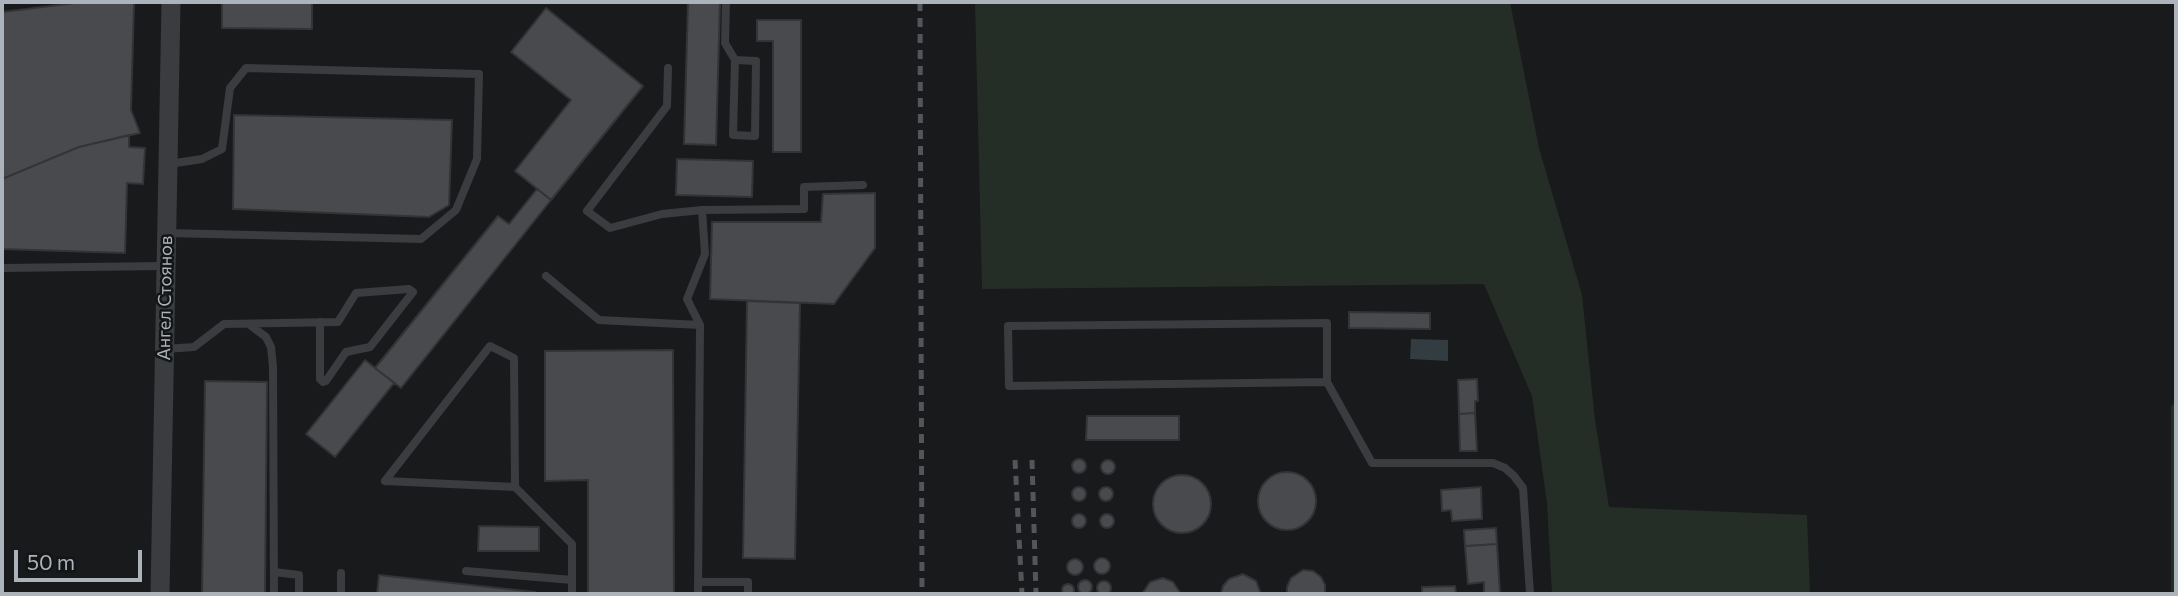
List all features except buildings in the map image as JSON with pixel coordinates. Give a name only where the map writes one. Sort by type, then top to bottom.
[{"type":"street","name":"Ангел Стоянов","points":[[160,594],[171,2]]},
{"type":"lane","points":[[726,2],[725,43],[734,60],[733,135],[755,136],[756,61],[734,60]]},
{"type":"lane","points":[[167,233],[421,239],[456,210],[477,159],[479,74],[246,68],[230,88],[222,149],[202,159],[168,164]]},
{"type":"lane","points":[[668,68],[667,106],[587,211],[610,228],[662,214],[702,210],[804,209],[804,187],[863,185]]},
{"type":"lane","points":[[698,594],[700,325],[687,299],[705,254],[702,210]]},
{"type":"lane","points":[[2,268],[166,266]]},
{"type":"lane","points":[[546,276],[600,320],[700,325]]},
{"type":"lane","points":[[164,349],[194,347],[224,324],[341,320],[356,293],[409,289],[413,292],[370,347],[346,352],[326,382],[320,379],[320,322]]},
{"type":"lane","points":[[247,323],[266,337],[271,347],[274,594]]},
{"type":"lane","points":[[1327,382],[1009,386],[1008,326],[1327,323],[1327,382],[1372,463],[1493,463],[1514,475],[1523,488],[1525,502],[1530,594]]},
{"type":"lane","points":[[515,487],[514,358],[490,346],[385,481],[515,487],[572,544],[572,594]]},
{"type":"lane","points":[[466,571],[572,580]]},
{"type":"lane","points":[[274,572],[299,575],[299,594]]},
{"type":"lane","points":[[341,573],[341,594]]},
{"type":"lane","points":[[699,582],[748,582],[748,594]]},
{"type":"shaded area","points":[[975,2],[1510,2],[1539,148],[1582,295],[1595,420],[1609,507],[1807,515],[1810,594],[1552,594],[1547,503],[1532,396],[1484,284],[982,289]]},
{"type":"shaded area","points":[[1411,339],[1448,340],[1448,361],[1410,359]]},
{"type":"shaded area","points":[[2176,400],[2176,594],[2171,594],[2171,407]]},
{"type":"railway","points":[[920,2],[922,594]]},
{"type":"railway","points":[[1015,460],[1022,594]]},
{"type":"railway","points":[[1032,460],[1036,594]]}]
